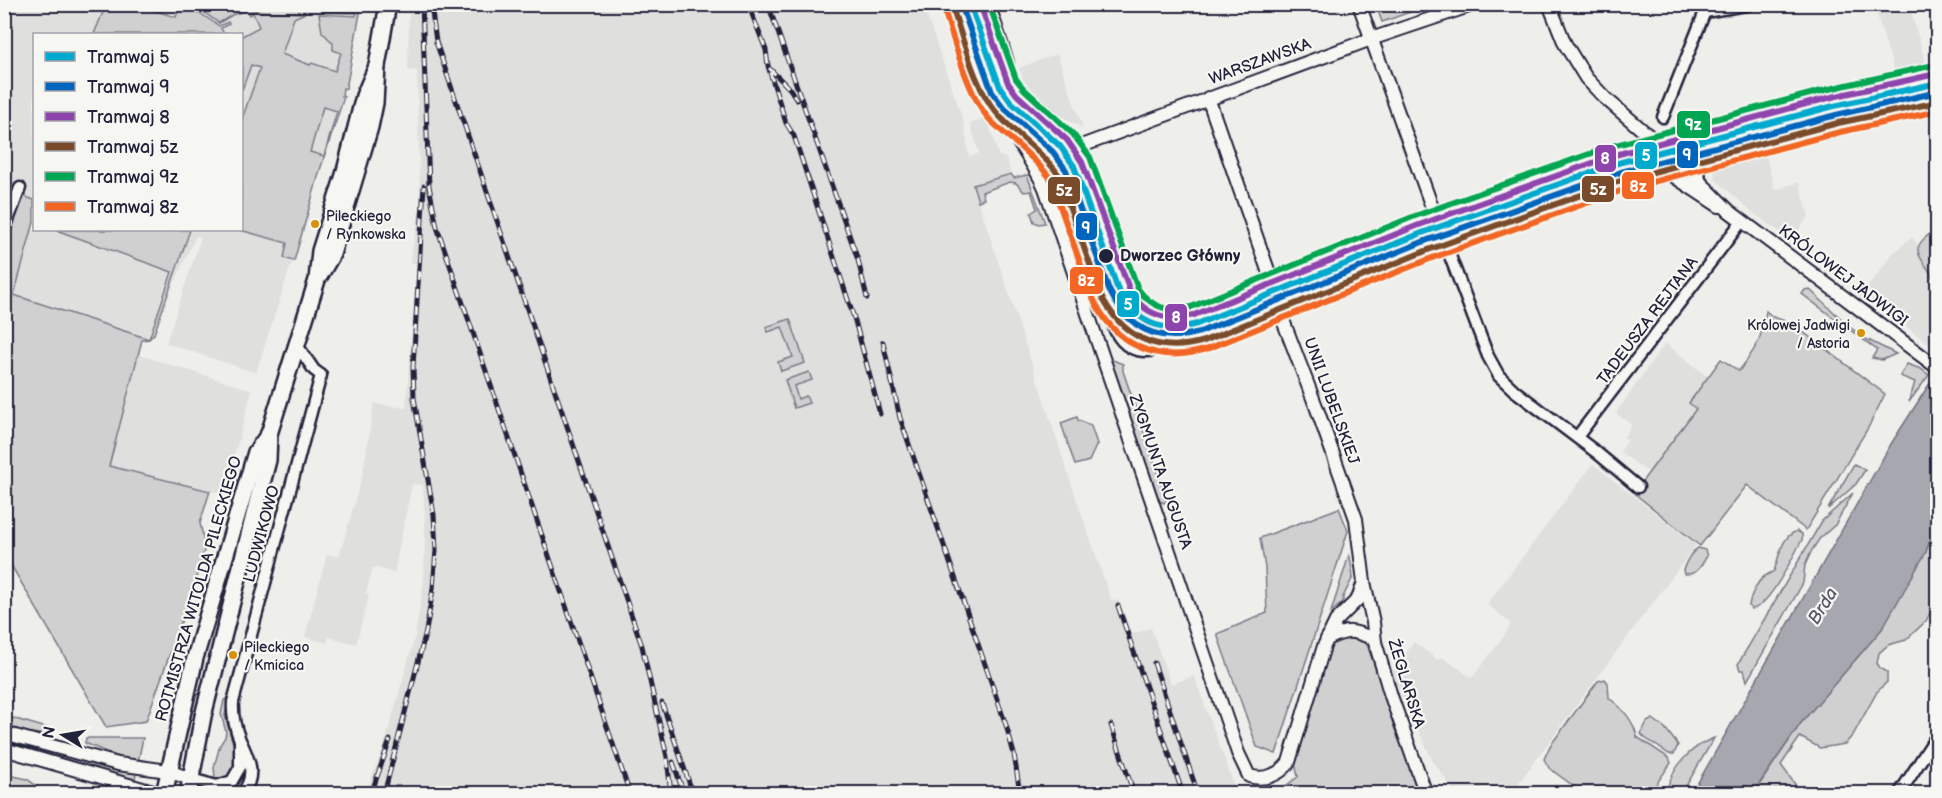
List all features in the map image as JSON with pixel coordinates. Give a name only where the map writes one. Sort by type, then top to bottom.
[{"type":"main road","name":"ROTMISTRZA WITOLDA PILECKIEGO","points":[[190,786],[213,675],[268,460],[269,434],[317,280],[332,254],[358,170],[375,103],[377,66],[388,4]]},
{"type":"main road","name":"ROTMISTRZA WITOLDA PILECKIEGO","points":[[162,794],[207,613],[256,452],[269,434]]},
{"type":"street","name":"ZYGMUNTA AUGUSTA","points":[[956,4],[982,80],[1040,177],[1135,447],[1238,753],[1249,776],[1259,779],[1270,776],[1284,768],[1289,762],[1299,722],[1328,639]]},
{"type":"street","points":[[989,4],[1008,63]]},
{"type":"street","points":[[1359,4],[1442,235],[1488,356],[1499,376],[1515,392],[1578,437],[1638,487]]},
{"type":"street","name":"WARSZAWSKA","points":[[1057,154],[1371,39],[1475,4]]},
{"type":"street","name":"KRÓLOWEJ JADWIGI","points":[[1549,4],[1565,44],[1586,78],[1605,98],[1700,180],[1729,211],[1938,368]]},
{"type":"street","points":[[1664,117],[1707,8],[1751,4]]},
{"type":"street","points":[[1040,177],[1045,163],[1057,154],[1060,170],[1119,338],[1127,346],[1140,351],[1155,350],[1357,267],[1668,153],[1938,90]]},
{"type":"street","name":"UNII LUBELSKIEJ","points":[[1208,98],[1270,276],[1276,302],[1356,519],[1364,582]]},
{"type":"street","name":"ZYGMUNTA AUGUSTA","points":[[1004,118],[1017,124],[1043,150],[1057,154]]},
{"type":"street","points":[[1700,180],[1701,152],[1708,143]]},
{"type":"street","name":"KRÓLOWEJ JADWIGI","points":[[1640,163],[1657,165],[1713,203],[1729,211]]},
{"type":"street","points":[[4,231],[20,188]]},
{"type":"street","name":"TADEUSZA REJTANA","points":[[1578,437],[1742,221]]},
{"type":"street","name":"LUDWIKOWO","points":[[242,794],[249,782],[251,766],[233,717],[234,697],[321,375],[314,370],[297,345]]},
{"type":"street","points":[[1328,639],[1336,621],[1358,599],[1364,582]]},
{"type":"street","name":"ŻEGLARSKA","points":[[1364,582],[1373,622],[1374,639],[1391,696],[1426,794]]},
{"type":"street","points":[[1328,639],[1346,631],[1360,633],[1374,639]]},
{"type":"street","points":[[4,733],[118,764],[168,771],[190,786]]},
{"type":"street","name":"LUDWIKOWO","points":[[190,786],[217,786],[232,781],[242,761],[240,739]]},
{"type":"street","points":[[1899,794],[1936,740]]},
{"type":"street","points":[[4,749],[162,794]]},
{"type":"shaded area","points":[[255,4],[253,8],[232,15],[219,23],[202,11],[180,5]]},
{"type":"shaded area","points":[[4,5],[359,5],[342,96],[294,261],[292,261],[256,373],[166,343],[201,237],[196,236],[149,339],[14,295],[33,221],[33,231],[243,231],[243,33],[33,33],[33,200],[5,189]]},
{"type":"shaded area","points":[[106,5],[136,5],[176,17],[180,7],[201,14],[219,26],[228,22],[229,24],[221,28],[224,33],[94,33]]},
{"type":"shaded area","points":[[336,5],[351,5],[361,8],[346,89],[343,88],[342,96],[344,97],[294,261],[284,258],[287,243],[243,231],[243,116],[260,68],[251,65],[243,87],[243,35],[259,27],[253,13],[249,15],[248,13],[252,11],[305,13],[294,18],[282,54],[310,65],[312,63],[335,71],[341,53],[333,50],[333,43],[322,32],[319,14],[356,16],[357,13],[326,12],[327,8],[334,10]],"holes":[[[323,107],[337,111],[324,156],[310,152]]]},
{"type":"shaded area","points":[[409,5],[923,5],[964,123],[969,157],[979,153],[970,124],[987,118],[999,156],[1006,158],[1011,174],[973,185],[1111,599],[1120,602],[1132,634],[1151,628],[1171,684],[1194,676],[1237,793],[366,793],[384,746],[415,636],[424,580],[423,485],[412,484],[394,573],[373,567],[366,593],[369,595],[356,644],[329,637],[327,643],[305,637],[327,554],[339,557],[363,473],[374,404],[406,408],[417,264],[410,262],[420,208],[417,71],[408,70]]},
{"type":"shaded area","points":[[965,5],[968,5],[998,88],[1011,105],[1037,128],[1031,134],[1001,97],[983,58]]},
{"type":"shaded area","points":[[1376,5],[1405,5],[1405,9],[1413,6],[1413,11],[1382,22]]},
{"type":"shaded area","points":[[1874,5],[1909,5],[1928,70],[1896,77]]},
{"type":"shaded area","points":[[1057,54],[1083,128],[1030,99],[1019,68]]},
{"type":"shaded area","points":[[1762,142],[1775,190],[1799,182],[1809,216],[1791,240],[1752,212],[1716,180],[1712,159],[1716,155]]},
{"type":"shaded area","points":[[1011,174],[1014,178],[1027,175],[1045,223],[1034,222],[1031,213],[1037,209],[1031,191],[1024,192],[1016,183],[1010,182],[982,192],[984,199],[978,201],[973,185]]},
{"type":"shaded area","points":[[4,189],[33,200],[33,226],[14,295],[149,339],[142,340],[109,466],[210,491],[200,523],[205,547],[196,580],[146,721],[106,727],[5,555],[4,247],[19,207],[5,237]]},
{"type":"shaded area","points":[[59,231],[190,231],[154,334],[149,339],[172,272]]},
{"type":"shaded area","points":[[1938,231],[1937,291],[1930,272],[1921,260],[1918,247],[1929,234]]},
{"type":"shaded area","points":[[1912,237],[1937,270],[1936,349],[1862,294],[1894,252]]},
{"type":"shaded area","points":[[1809,289],[1851,328],[1868,340],[1896,354],[1882,360],[1872,358],[1877,350],[1802,294]]},
{"type":"shaded area","points":[[1766,311],[1773,317],[1791,323],[1885,394],[1868,428],[1806,530],[1747,485],[1700,546],[1635,494],[1696,409],[1689,403],[1721,359],[1739,371],[1745,363],[1760,337]]},
{"type":"shaded area","points":[[790,319],[805,363],[781,371],[778,362],[793,357],[782,327],[768,332],[766,327]]},
{"type":"shaded area","points":[[1146,325],[1167,331],[1193,328],[1153,344],[1145,345],[1137,344],[1129,341],[1137,329],[1142,344],[1150,341]]},
{"type":"shaded area","points":[[1665,343],[1708,377],[1689,402],[1696,408],[1649,473],[1620,452],[1628,440],[1624,437],[1632,425],[1616,413]]},
{"type":"shaded area","points":[[139,355],[252,390],[237,446],[220,493],[109,467]]},
{"type":"shaded area","points":[[1110,359],[1123,364],[1123,371],[1167,499],[1164,503],[1159,501]]},
{"type":"shaded area","points":[[1907,364],[1929,375],[1909,402],[1915,382],[1900,376]]},
{"type":"shaded area","points":[[809,372],[812,380],[794,386],[798,399],[806,396],[809,403],[794,408],[785,380]]},
{"type":"shaded area","points":[[1077,417],[1078,420],[1091,426],[1097,444],[1089,461],[1075,465],[1061,423]]},
{"type":"shaded area","points":[[1593,464],[1696,545],[1511,793],[1455,793],[1433,761],[1391,673],[1414,642],[1439,661],[1442,657],[1472,678],[1511,624],[1487,604]]},
{"type":"shaded area","points":[[1854,464],[1865,470],[1856,484],[1828,509]]},
{"type":"shaded area","points":[[1853,493],[1835,525],[1820,538],[1812,550],[1805,565],[1803,583],[1747,681],[1744,670],[1740,670],[1738,664],[1822,521]]},
{"type":"shaded area","points":[[1339,508],[1348,531],[1276,754],[1257,747],[1217,634],[1267,613],[1265,568],[1260,538]]},
{"type":"shaded area","points":[[1937,517],[1937,574],[1933,586],[1932,609],[1926,621],[1906,640],[1888,645],[1879,653],[1877,663],[1887,672],[1887,682],[1877,692],[1853,735],[1845,744],[1820,748],[1800,737],[1781,765],[1797,787],[1797,793],[1753,794],[1801,723],[1926,552]]},
{"type":"shaded area","points":[[1797,531],[1802,534],[1802,540],[1787,568],[1766,600],[1752,609],[1749,606],[1757,585],[1762,578],[1774,571],[1784,542]]},
{"type":"shaded area","points":[[1698,548],[1705,550],[1707,556],[1696,572],[1684,574],[1683,570],[1687,561]]},
{"type":"shaded area","points":[[1349,555],[1353,577],[1343,597],[1343,602],[1331,612]]},
{"type":"shaded area","points":[[1348,637],[1366,642],[1420,793],[1274,794],[1298,777],[1294,759],[1330,647],[1337,640]]},
{"type":"shaded area","points":[[1605,679],[1608,683],[1609,698],[1626,715],[1637,737],[1669,758],[1671,763],[1650,793],[1583,793],[1549,768],[1544,759],[1550,746],[1598,681]]},
{"type":"shaded area","points":[[229,697],[225,716],[237,757],[233,770],[227,776],[215,779],[214,767],[226,732],[221,714],[224,700]]},
{"type":"shaded area","points":[[5,716],[54,730],[52,735],[30,733],[5,726]]},
{"type":"shaded area","points":[[1653,719],[1665,728],[1678,745],[1674,754],[1669,754],[1641,734],[1647,722]]},
{"type":"shaded area","points":[[86,738],[143,738],[138,762],[123,759],[85,743]]},
{"type":"shaded area","points":[[1714,738],[1682,793],[1666,793],[1683,759],[1697,747]]},
{"type":"shaded area","points":[[4,739],[136,773],[135,780],[5,743]]},
{"type":"shaded area","points":[[4,774],[27,779],[46,793],[5,793]]},
{"type":"water","name":"Brda","points":[[1937,377],[1937,517],[1926,552],[1882,629],[1801,723],[1753,793],[1692,793],[1891,444],[1930,383],[1933,383]]},
{"type":"railway","points":[[422,4],[429,186],[437,227],[630,794]]},
{"type":"railway","points":[[431,4],[436,42],[642,646],[667,757],[671,794]]},
{"type":"railway","points":[[748,4],[766,50],[768,66],[786,123],[794,136],[855,321],[880,414]]},
{"type":"railway","points":[[768,4],[858,260],[867,298]]},
{"type":"railway","points":[[769,68],[790,89],[797,100]]},
{"type":"railway","points":[[384,794],[426,631],[433,589],[436,550],[434,515],[414,398],[413,367],[424,186]]},
{"type":"railway","points":[[883,342],[900,418],[1006,725],[1014,754],[1020,794]]},
{"type":"railway","points":[[1118,606],[1183,794]]},
{"type":"railway","points":[[1154,663],[1198,794]]},
{"type":"railway","points":[[662,703],[693,794]]},
{"type":"railway","points":[[1111,725],[1134,794]]},
{"type":"railway","points":[[371,794],[390,740]]},
{"type":"railway","points":[[673,762],[684,794]]},
{"type":"tram line","name":"5","points":[[970,4],[1000,87],[1010,101],[1060,146],[1074,166],[1117,287],[1124,299],[1140,317],[1160,326],[1171,327],[1197,324],[1422,233],[1618,163],[1834,106],[1938,83]]},
{"type":"tram line","name":"8","points":[[980,4],[1008,83],[1017,95],[1067,140],[1082,162],[1131,294],[1137,302],[1151,312],[1175,318],[1194,315],[1419,225],[1615,155],[1832,97],[1936,74]]},
{"type":"tram line","name":"9z","points":[[989,4],[1016,79],[1073,134],[1090,157],[1138,289],[1149,301],[1168,309],[1191,307],[1415,216],[1612,146],[1829,89],[1934,65]]},
{"type":"tram line","name":"9","points":[[962,7],[992,92],[1004,108],[1053,152],[1066,170],[1109,290],[1117,303],[1135,324],[1146,330],[1171,336],[1200,332],[1425,241],[1621,172],[1836,115],[1938,92]]},
{"type":"tram line","name":"5z","points":[[953,10],[971,64],[989,102],[1003,120],[1044,157],[1058,174],[1100,293],[1109,308],[1118,321],[1142,339],[1171,346],[1204,341],[1428,250],[1623,180],[1838,123],[1938,102]]},
{"type":"tram line","name":"8z","points":[[945,13],[963,70],[982,110],[1050,178],[1092,296],[1101,313],[1125,339],[1154,352],[1171,354],[1207,349],[1432,258],[1626,189],[1840,132],[1938,111]]},
{"type":"place","name":"Pileckiego / Rynkowska","points":[[315,224]]},
{"type":"place","name":"Dworzec Główny","points":[[1106,256]]},
{"type":"place","name":"Królowej Jadwigi / Astoria","points":[[1861,333]]},
{"type":"place","name":"Pileckiego / Kmicica","points":[[233,655]]}]
